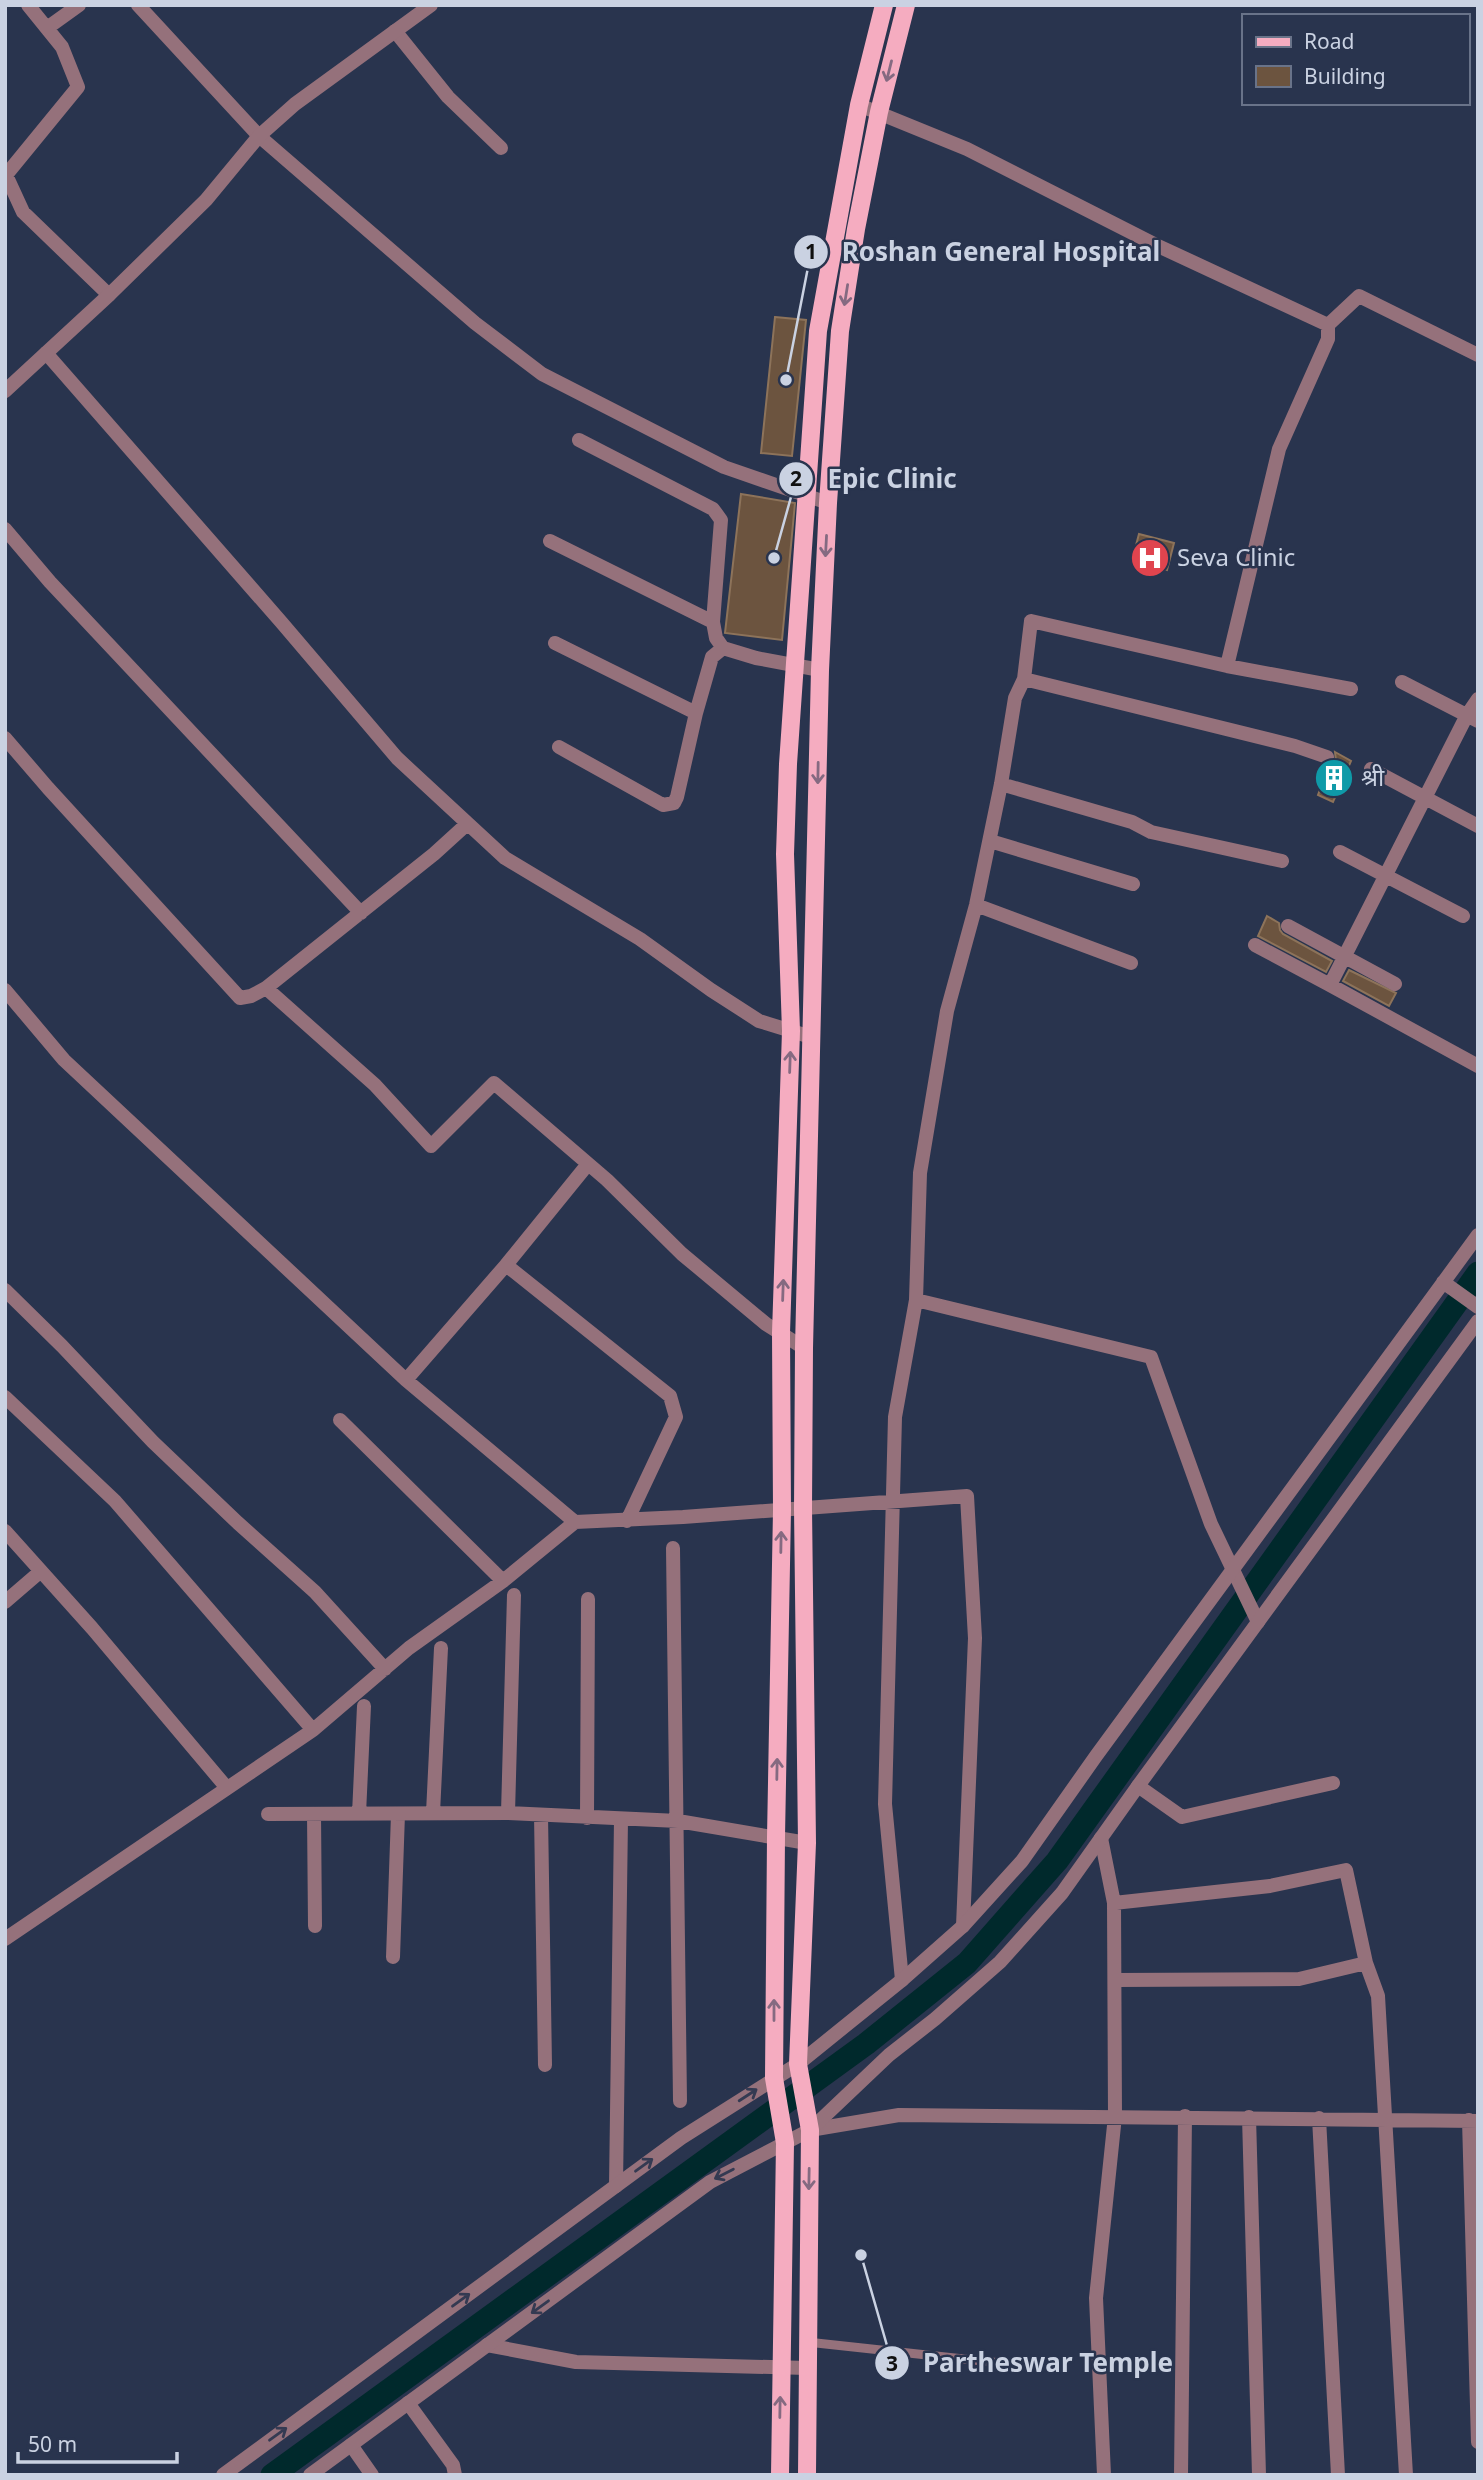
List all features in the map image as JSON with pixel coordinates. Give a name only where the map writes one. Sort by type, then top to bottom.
[{"type":"main road","points":[[780,2475],[785,2143],[774,2078],[775,1838],[782,1510],[781,1333],[791,1031],[785,854],[794,665],[818,331],[859,104],[884,5]]},
{"type":"main road","points":[[807,2475],[810,2130],[798,2064],[807,1843],[804,1348],[820,670],[840,331],[856,229],[879,112],[906,5]]},
{"type":"street","points":[[28,5],[62,47],[78,87],[6,175],[23,212],[109,295]]},
{"type":"street","points":[[47,28],[79,5]]},
{"type":"street","points":[[138,5],[259,136],[475,323],[542,374],[724,467],[828,503]]},
{"type":"street","points":[[5,391],[206,200],[259,136],[295,104],[431,5]]},
{"type":"street","points":[[395,31],[448,97],[501,148]]},
{"type":"street","points":[[859,104],[967,149],[1156,245],[1328,324]]},
{"type":"street","points":[[1227,666],[1279,449],[1328,339],[1328,324],[1360,296],[1478,355]]},
{"type":"street","points":[[46,353],[397,758],[505,858],[640,939],[710,990],[760,1021],[811,1037]]},
{"type":"street","points":[[579,440],[713,509],[722,520],[713,622],[716,638],[723,648],[756,658],[820,670]]},
{"type":"street","points":[[5,529],[50,582],[361,913]]},
{"type":"street","points":[[550,541],[713,622]]},
{"type":"street","points":[[902,1980],[885,1804],[895,1417],[915,1300],[920,1173],[947,1011],[976,905],[990,841],[1015,698],[1024,678],[1031,621],[1227,666],[1351,689]]},
{"type":"street","points":[[555,643],[696,713]]},
{"type":"street","points":[[559,747],[663,805],[674,803],[712,657],[723,648]]},
{"type":"street","points":[[1024,678],[1327,757]]},
{"type":"street","points":[[1402,682],[1472,718]]},
{"type":"street","points":[[1330,985],[1426,798],[1472,718],[1478,699]]},
{"type":"street","points":[[5,738],[240,998],[266,988],[434,854],[467,824]]},
{"type":"street","points":[[1371,769],[1478,826]]},
{"type":"street","points":[[1001,784],[1132,822],[1151,832],[1283,861]]},
{"type":"street","points":[[990,841],[1133,884]]},
{"type":"street","points":[[1340,852],[1463,916]]},
{"type":"street","points":[[976,905],[1130,963]]},
{"type":"street","points":[[1288,926],[1395,984]]},
{"type":"street","points":[[1255,944],[1478,1066]]},
{"type":"street","points":[[266,988],[375,1085],[431,1146],[494,1083],[588,1164],[682,1254],[766,1324],[804,1348]]},
{"type":"street","points":[[5,990],[64,1060],[406,1380],[575,1522]]},
{"type":"street","points":[[406,1380],[506,1265],[588,1164]]},
{"type":"street","points":[[223,2475],[681,2138],[798,2064],[902,1980],[963,1926],[1022,1861],[1478,1235]]},
{"type":"street","points":[[506,1265],[670,1396],[676,1418],[627,1521]]},
{"type":"street","points":[[1444,1282],[1478,1307]]},
{"type":"street","points":[[5,1290],[153,1442],[314,1592],[385,1669]]},
{"type":"street","points":[[915,1300],[1151,1357],[1211,1524],[1258,1622]]},
{"type":"street","points":[[310,2475],[710,2182],[810,2130],[889,2055],[1000,1962],[1062,1893],[1478,1321]]},
{"type":"street","points":[[5,1397],[115,1501],[313,1730]]},
{"type":"street","points":[[340,1420],[503,1581]]},
{"type":"street","points":[[5,1939],[313,1730],[410,1648],[503,1581],[575,1522],[627,1521],[967,1496],[975,1638],[963,1926]]},
{"type":"street","points":[[5,1531],[154,1699],[227,1788]]},
{"type":"street","points":[[673,1548],[681,2101]]},
{"type":"street","points":[[5,1602],[41,1571]]},
{"type":"street","points":[[508,1813],[514,1595]]},
{"type":"street","points":[[587,1818],[588,1599]]},
{"type":"street","points":[[433,1813],[441,1648]]},
{"type":"street","points":[[359,1814],[364,1706]]},
{"type":"street","points":[[1138,1786],[1182,1817],[1334,1783]]},
{"type":"street","points":[[268,1814],[508,1813],[678,1821],[807,1843]]},
{"type":"street","points":[[314,1814],[315,1926]]},
{"type":"street","points":[[393,1956],[398,1814]]},
{"type":"street","points":[[541,1815],[545,2065]]},
{"type":"street","points":[[616,2186],[621,1819]]},
{"type":"street","points":[[1101,1838],[1114,1903],[1116,1980],[1115,2116],[1096,2298],[1104,2475]]},
{"type":"street","points":[[1114,1903],[1270,1886],[1346,1870],[1366,1963],[1378,1996],[1406,2475]]},
{"type":"street","points":[[1116,1980],[1299,1979],[1366,1963]]},
{"type":"street","points":[[810,2130],[899,2115],[1474,2120],[1478,2442]]},
{"type":"street","points":[[1181,2475],[1185,2116]]},
{"type":"street","points":[[1249,2117],[1259,2475]]},
{"type":"street","points":[[1319,2118],[1338,2475]]},
{"type":"street","points":[[487,2345],[576,2362],[807,2368]]},
{"type":"street","points":[[408,2403],[453,2465],[455,2475]]},
{"type":"street","points":[[351,2445],[372,2475]]},
{"type":"lane","points":[[807,2342],[1010,2364]]},
{"type":"building","points":[[775,317],[806,320],[792,456],[761,453]]},
{"type":"building","points":[[741,494],[795,503],[782,640],[725,633]]},
{"type":"building","points":[[1139,534],[1174,543],[1167,570],[1132,560]]},
{"type":"building","name":"श्री","points":[[1335,752],[1351,761],[1333,802],[1318,795],[1329,766],[1336,761]]},
{"type":"building","points":[[1267,916],[1279,923],[1283,934],[1332,961],[1326,972],[1258,936]]},
{"type":"building","points":[[1349,970],[1396,993],[1389,1006],[1343,981]]},
{"type":"waterway","points":[[272,2475],[866,2044],[967,1963],[1057,1861],[1478,1273]]},
{"type":"place","name":"Roshan General Hospital","points":[[786,380]]},
{"type":"place","name":"Epic Clinic","points":[[774,558]]},
{"type":"place","name":"Seva Clinic","points":[[1150,558]]},
{"type":"place","name":"श्री","points":[[1334,778]]},
{"type":"place","name":"Partheswar Temple","points":[[861,2255]]}]
